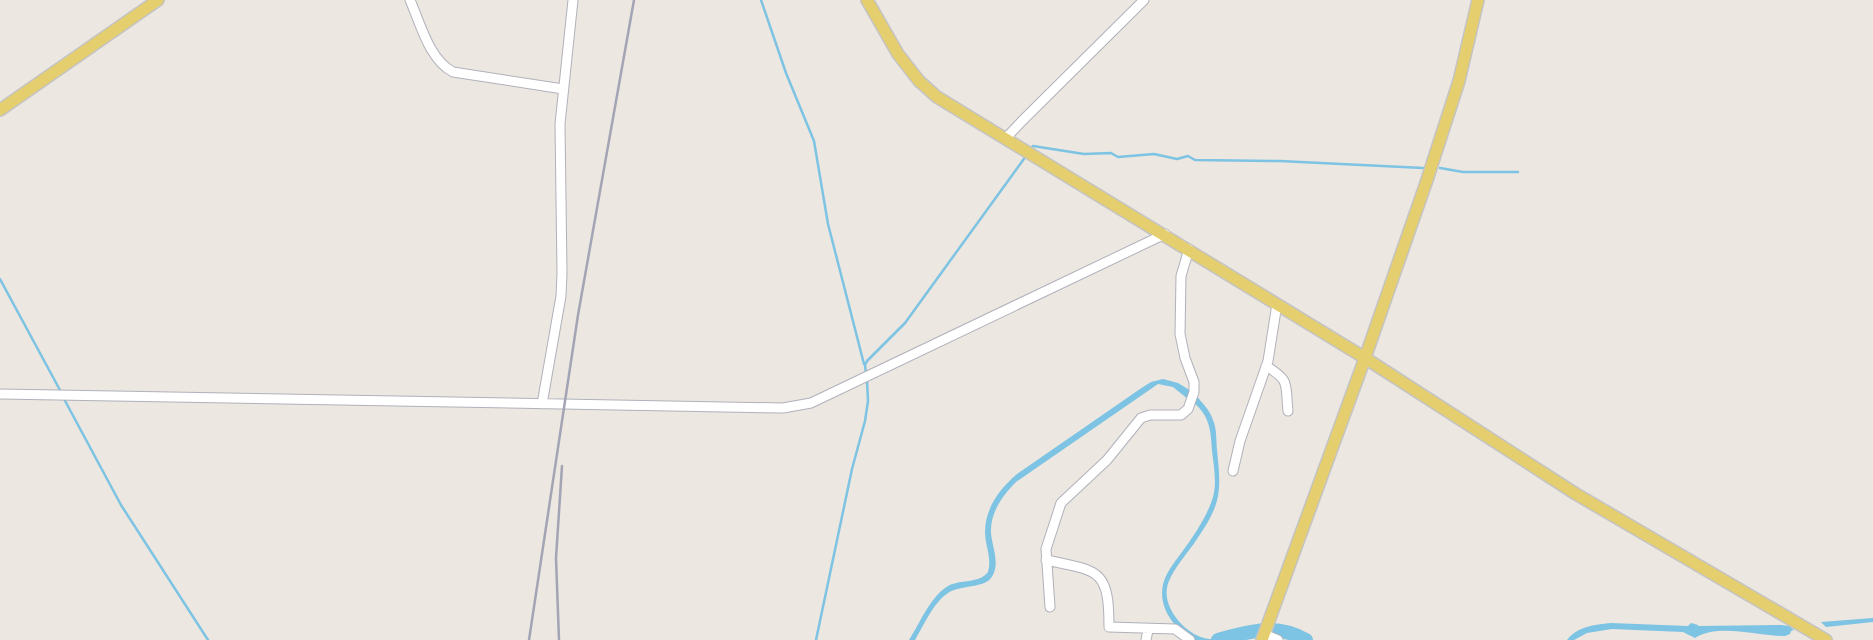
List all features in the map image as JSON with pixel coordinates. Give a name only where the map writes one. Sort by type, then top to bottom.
[{"type":"main road","points":[[0,110],[158,0]]},
{"type":"main road","points":[[867,0],[898,54],[919,80],[937,97],[1165,234],[1365,358],[1576,494],[1826,640]]},
{"type":"main road","points":[[1265,633],[1365,358],[1427,180],[1459,81],[1478,0]]},
{"type":"street","points":[[410,0],[434,56],[444,67],[453,72],[563,89]]},
{"type":"street","points":[[542,404],[561,296],[560,164],[563,89],[573,0]]},
{"type":"street","points":[[1006,138],[1144,0]]},
{"type":"street","points":[[0,394],[783,408],[811,403],[1165,234]]},
{"type":"street","points":[[1050,607],[1046,549],[1057,511],[1065,498],[1101,466],[1141,418],[1150,415],[1181,414],[1188,409],[1191,402],[1194,382],[1185,358],[1180,334],[1181,276],[1189,249]]},
{"type":"street","points":[[1233,472],[1240,441],[1266,366],[1277,304]]},
{"type":"street","points":[[1266,366],[1285,380],[1288,411]]},
{"type":"street","points":[[1046,560],[1088,571],[1098,575],[1103,580],[1110,604],[1110,627],[1148,630],[1175,629],[1190,640]]},
{"type":"street","points":[[1146,640],[1148,630]]},
{"type":"street","points":[[1265,633],[1278,640]]},
{"type":"water","points":[[1163,379],[1178,383],[1191,391],[1189,400],[1173,387],[1158,384],[1016,482],[998,505],[991,526],[996,562],[991,578],[983,583],[953,590],[948,593],[933,608],[915,640],[909,640],[931,603],[942,591],[953,584],[980,578],[988,572],[986,522],[992,504],[1003,488],[1017,474],[1140,389],[1151,382]]},
{"type":"water","points":[[1196,395],[1212,416],[1215,427],[1219,476],[1218,495],[1207,524],[1172,575],[1167,588],[1167,596],[1169,605],[1179,621],[1185,628],[1201,637],[1215,639],[1260,627],[1258,632],[1229,640],[1195,640],[1187,635],[1173,622],[1164,606],[1162,597],[1165,578],[1202,522],[1213,497],[1215,484],[1209,425],[1203,413],[1194,403]]},
{"type":"water","points":[[1873,618],[1873,622],[1826,627],[1821,622]]},
{"type":"water","points":[[1611,623],[1688,626],[1691,623],[1698,626],[1781,625],[1789,626],[1794,630],[1785,636],[1738,631],[1715,631],[1695,638],[1683,632],[1612,629],[1587,633],[1574,640],[1567,640],[1581,629]]},
{"type":"water","points":[[1275,627],[1312,640],[1300,640],[1273,632]]},
{"type":"waterway","points":[[761,0],[786,73],[814,141],[828,224],[864,364]]},
{"type":"waterway","points":[[1031,149],[1033,146],[1084,154],[1111,153],[1118,157],[1154,154],[1177,159],[1188,156],[1195,160],[1280,161],[1423,168]]},
{"type":"waterway","points":[[866,374],[865,365],[867,361],[905,323],[1026,156]]},
{"type":"waterway","points":[[1440,168],[1463,172],[1518,172]]},
{"type":"waterway","points":[[0,279],[61,392]]},
{"type":"waterway","points":[[816,640],[852,469],[865,421],[868,401],[867,380]]},
{"type":"waterway","points":[[63,397],[121,505],[208,640]]},
{"type":"waterway","points":[[1218,640],[1263,630],[1284,632],[1306,640]]},
{"type":"railway","points":[[529,640],[578,315],[634,0]]},
{"type":"railway","points":[[559,640],[556,558],[562,466]]}]
